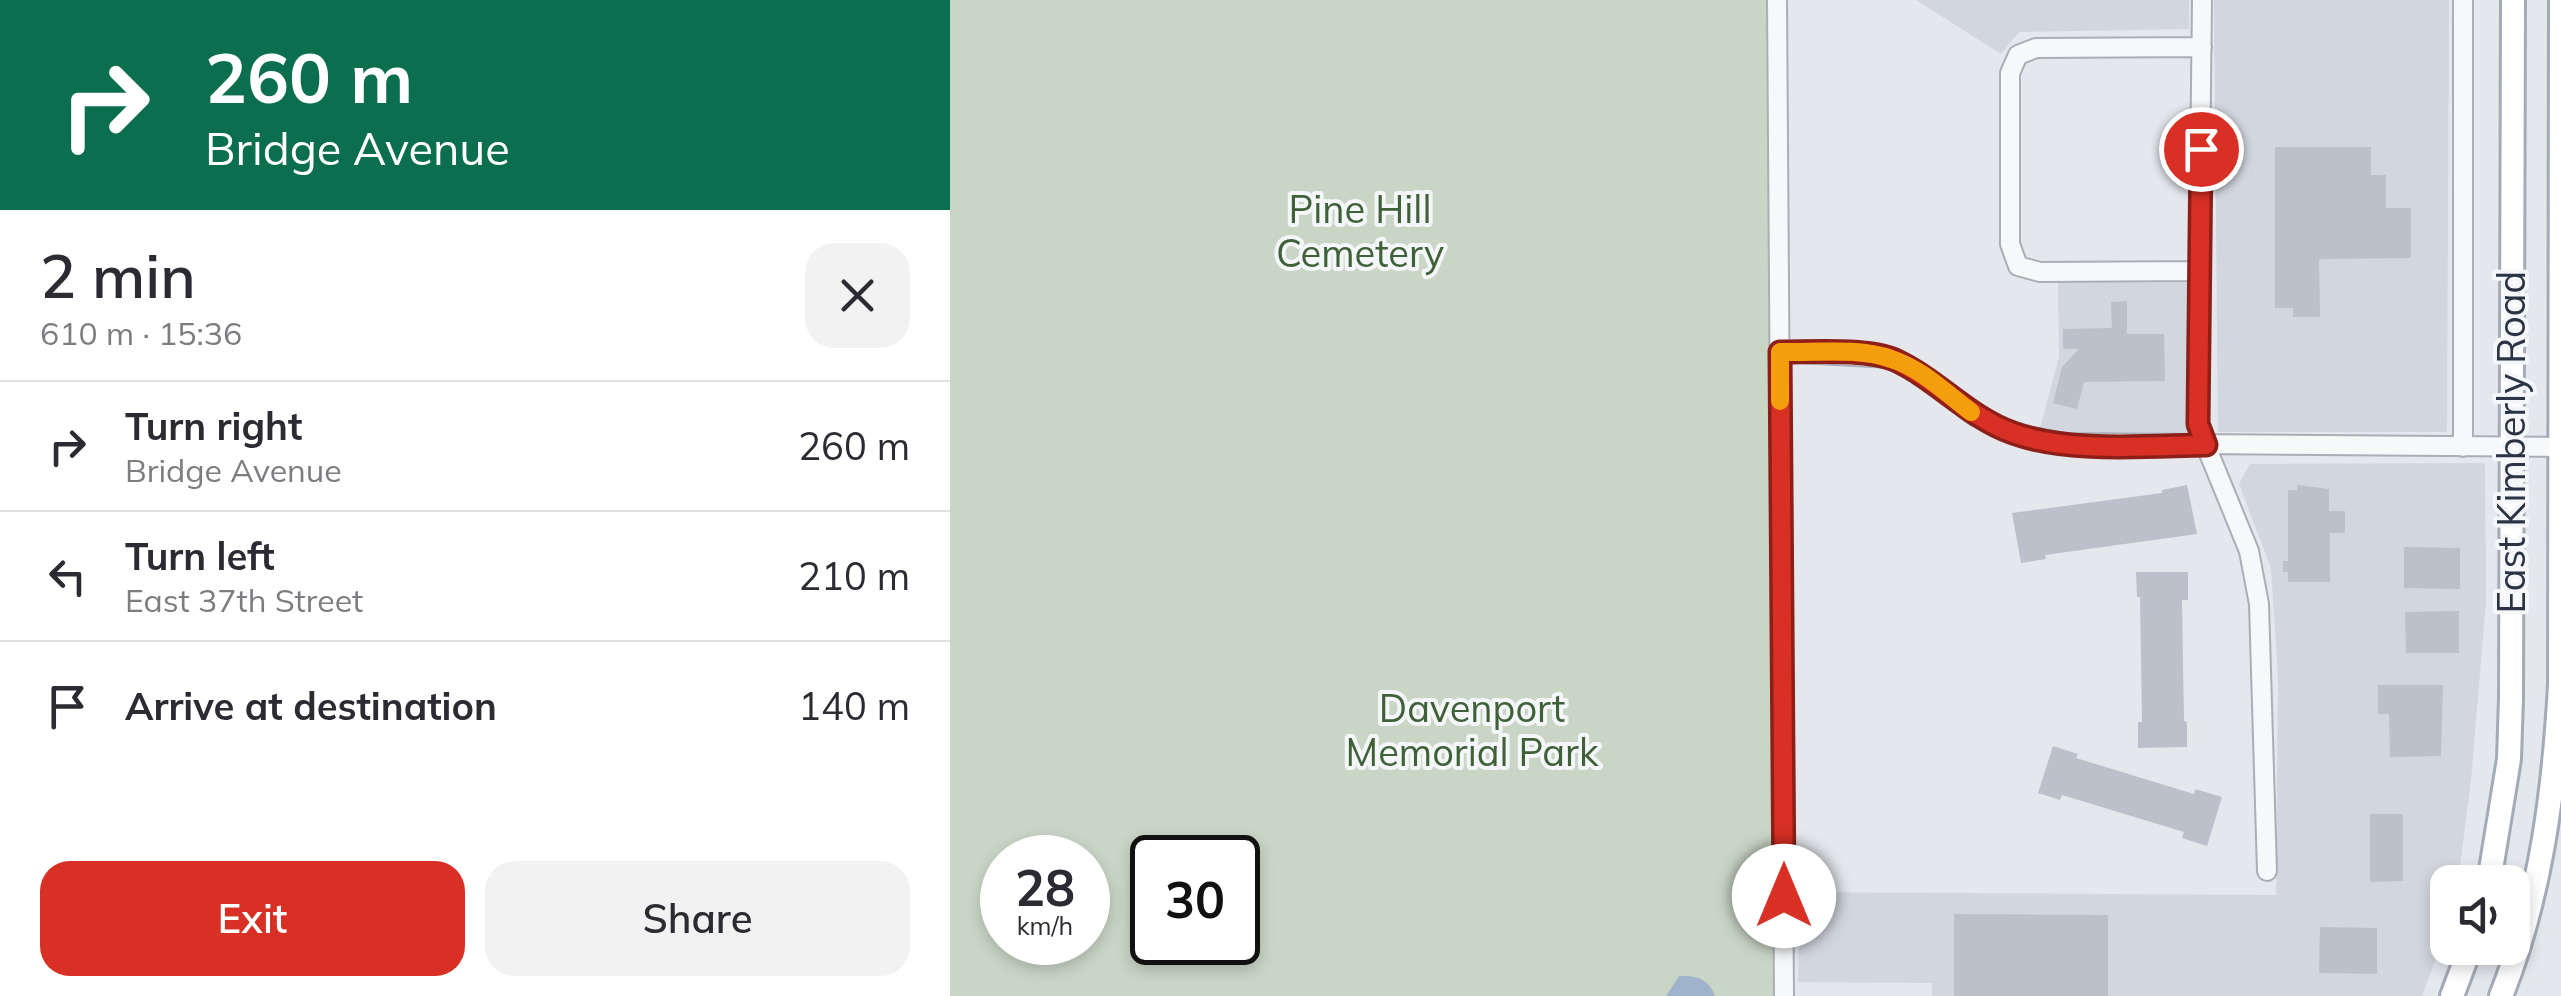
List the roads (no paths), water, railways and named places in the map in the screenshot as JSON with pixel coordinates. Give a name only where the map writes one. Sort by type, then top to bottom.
[{"type":"main road","name":"East Kimberly Road","points":[[2492,865],[2508,758],[2513,0]]},
{"type":"main road","name":"East Kimberly Road","points":[[2501,996],[2531,910],[2543,857],[2560,685],[2561,0]]},
{"type":"main road","points":[[2452,996],[2464,965]]},
{"type":"street","points":[[1777,0],[1784,996]]},
{"type":"street","points":[[2202,0],[2198,424],[2249,552],[2259,604],[2266,871]]},
{"type":"street","points":[[2463,0],[2463,447]]},
{"type":"street","points":[[2200,272],[2040,272],[2018,266],[2010,244],[2010,73],[2018,54],[2036,48],[2202,48]]},
{"type":"street","points":[[1780,352],[1891,358],[1926,378],[1975,416],[2016,434],[2066,443],[2561,447]]},
{"type":"water","points":[[1679,976],[1701,979],[1715,996],[1666,996]]},
{"type":"park label","name":"Pine Hill Cemetery","points":[[1360,232]]},
{"type":"park label","name":"Davenport Memorial Park","points":[[1472,731]]}]
